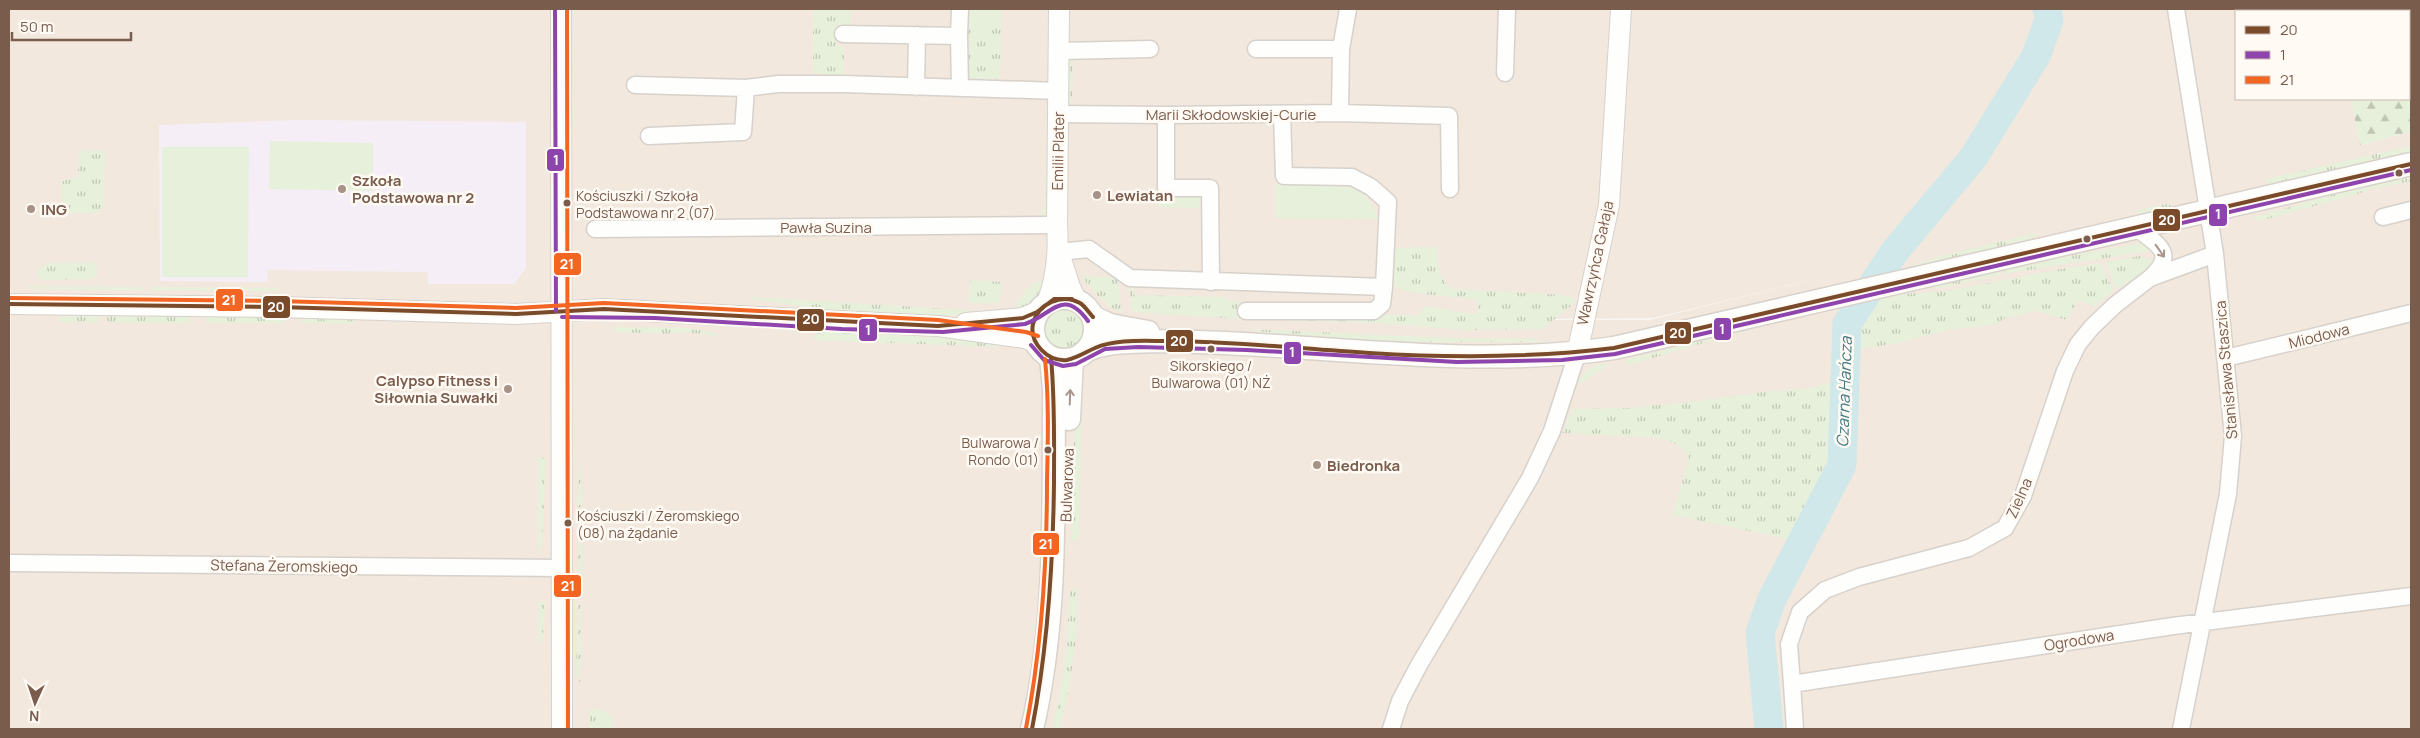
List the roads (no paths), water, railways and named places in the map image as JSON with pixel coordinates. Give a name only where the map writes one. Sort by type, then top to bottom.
[{"type":"main road","points":[[1061,352],[1102,344],[1193,341],[1446,356],[1543,357],[1577,354],[1614,348],[2411,164]]},
{"type":"main road","points":[[1061,352],[1033,327],[1042,308],[1061,298],[1076,300],[1083,304],[1093,317],[1110,325],[1193,341]]},
{"type":"main road","points":[[1061,352],[1095,334],[1093,317]]},
{"type":"main road","name":"Bulwarowa","points":[[1032,729],[1044,667],[1050,591],[1054,389],[1061,352]]},
{"type":"main road","name":"Bulwarowa","points":[[1048,729],[1058,663],[1064,586],[1061,352]]},
{"type":"street","points":[[561,9],[561,726]]},
{"type":"street","points":[[960,9],[960,88]]},
{"type":"street","name":"Emilii Plater","points":[[1059,9],[1057,225],[1059,252],[1076,300]]},
{"type":"street","points":[[1340,113],[1341,49],[1348,9]]},
{"type":"street","points":[[1505,73],[1507,9]]},
{"type":"street","name":"Wawrzyńca Gałaja","points":[[1391,729],[1400,701],[1468,580],[1534,470],[1552,431],[1577,354],[1584,311],[1609,205],[1621,9]]},
{"type":"street","name":"Stanisława Staszica","points":[[2176,9],[2215,254],[2233,436],[2228,494],[2200,623],[2180,729]]},
{"type":"street","points":[[843,34],[959,36]]},
{"type":"street","points":[[916,87],[917,35]]},
{"type":"street","points":[[1060,51],[1150,49]]},
{"type":"street","points":[[1256,49],[1341,49]]},
{"type":"street","points":[[635,85],[746,88],[778,84],[1059,91]]},
{"type":"street","points":[[649,136],[743,132],[746,88]]},
{"type":"street","name":"Marii Skłodowskiej-Curie","points":[[1058,114],[1340,113],[1449,116],[1450,189]]},
{"type":"street","points":[[1246,311],[1374,312],[1382,304],[1388,202],[1371,188],[1352,177],[1284,176],[1282,114]]},
{"type":"street","points":[[1166,115],[1166,188],[1210,188],[1211,282]]},
{"type":"street","points":[[2383,217],[2411,210]]},
{"type":"street","name":"Pawła Suzina","points":[[595,229],[1057,225]]},
{"type":"street","points":[[2135,227],[2163,252],[2165,259],[2163,265],[2150,278]]},
{"type":"street","points":[[1059,252],[1089,249],[1130,278],[1384,287]]},
{"type":"street","name":"Emilii Plater","points":[[1042,308],[1052,291],[1059,252]]},
{"type":"street","name":"Zielna","points":[[1792,684],[1789,656],[1791,635],[1800,612],[1825,590],[1858,577],[1969,548],[2005,528],[2023,496],[2065,371],[2078,344],[2092,327],[2115,305],[2150,278],[2215,254]]},
{"type":"street","points":[[9,304],[278,307],[440,313],[516,314],[604,310],[705,314],[938,326],[1024,338],[1061,352]]},
{"type":"street","points":[[938,326],[1023,318],[1042,308]]},
{"type":"street","name":"Miodowa","points":[[2226,358],[2411,313]]},
{"type":"street","name":"Stefana Żeromskiego","points":[[9,563],[560,568]]},
{"type":"street","name":"Ogrodowa","points":[[1792,684],[2200,623],[2411,596]]},
{"type":"street","points":[[1792,684],[1795,729]]},
{"type":"waterway","name":"Czarna Hańcza","points":[[1769,729],[1760,633],[1772,599],[1842,465],[1847,324],[1895,251],[1973,158],[2036,56],[2049,20],[2047,9]]},
{"type":"place","name":"Szkoła Podstawowa nr 2","points":[[342,189]]},
{"type":"place","name":"Lewiatan","points":[[1097,195]]},
{"type":"place","name":"Kościuszki / Szkoła Podstawowa nr 2 (07)","points":[[567,203]]},
{"type":"place","name":"ING","points":[[31,209]]},
{"type":"place","name":"Sikorskiego / Bulwarowa (01) NŻ","points":[[1211,349]]},
{"type":"place","name":"Calypso Fitness i Siłownia Suwałki","points":[[508,389]]},
{"type":"place","name":"Bulwarowa / Rondo (01)","points":[[1048,450]]},
{"type":"place","name":"Biedronka","points":[[1317,465]]},
{"type":"place","name":"Kościuszki / Żeromskiego (08) na żądanie","points":[[568,523]]}]
